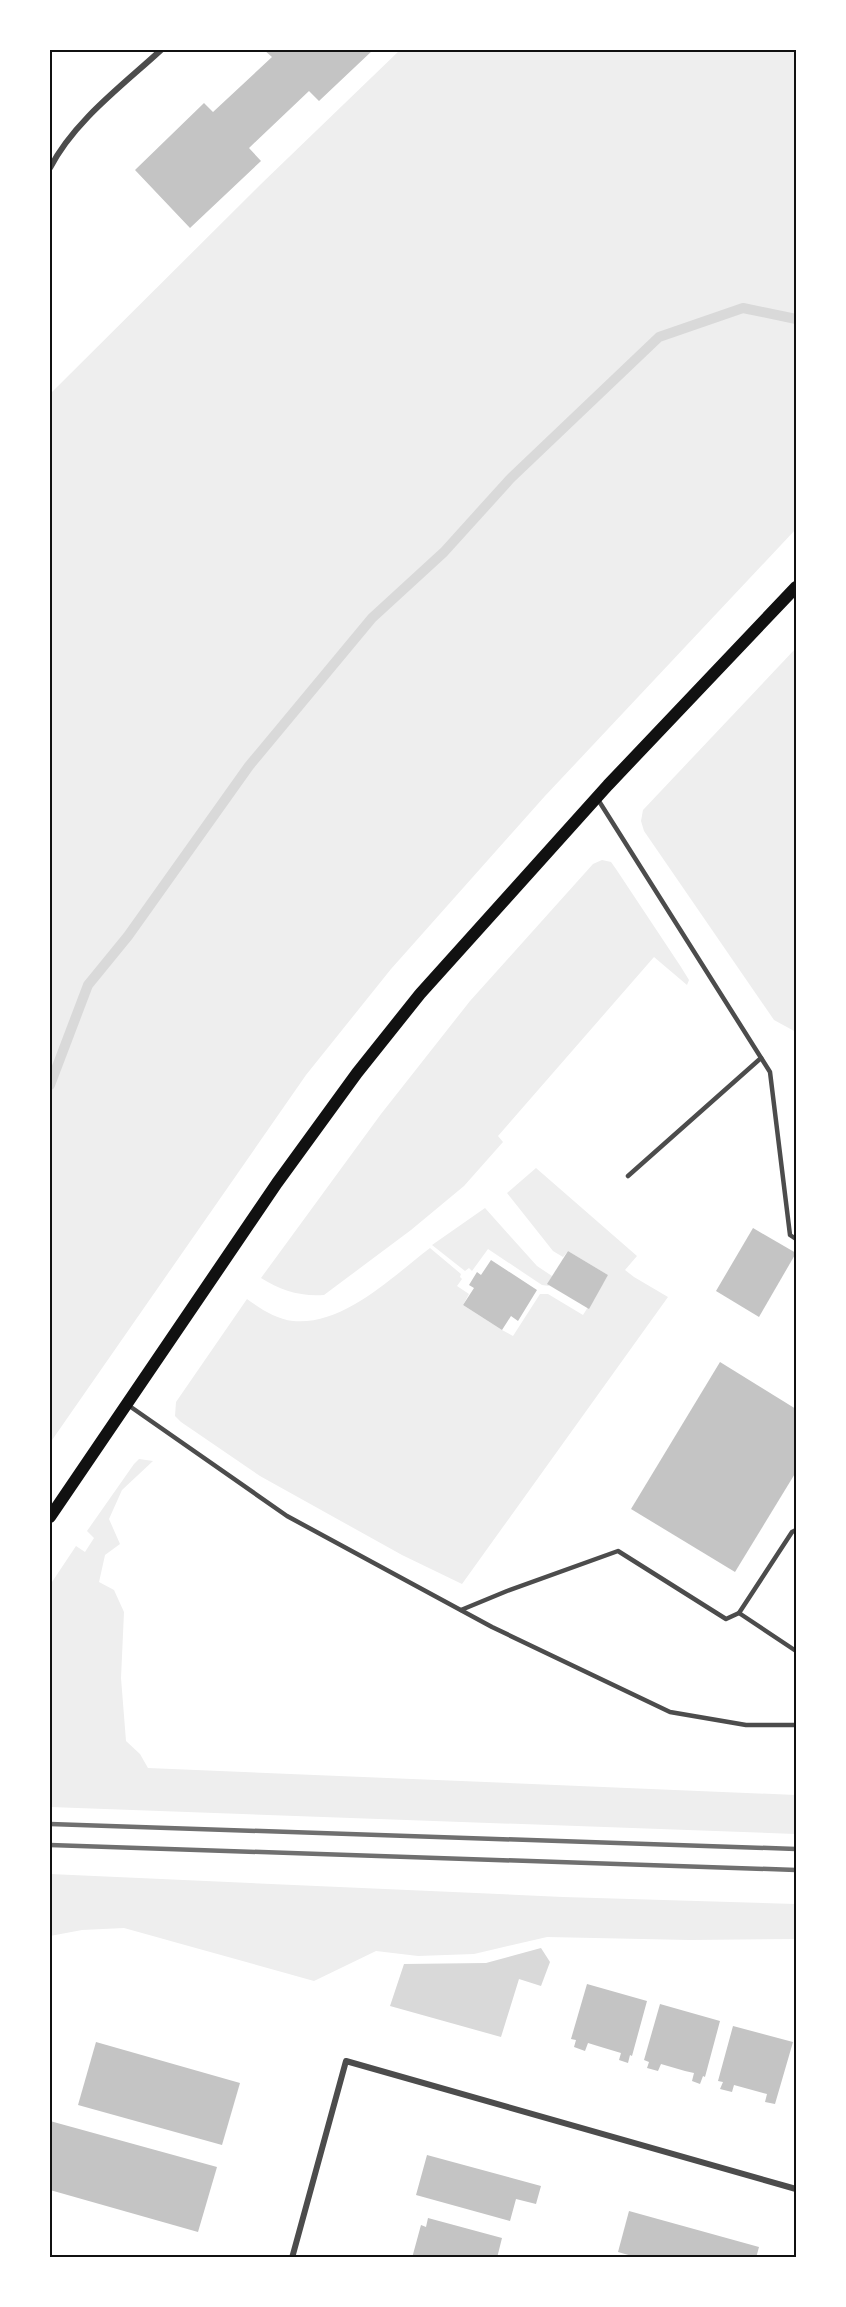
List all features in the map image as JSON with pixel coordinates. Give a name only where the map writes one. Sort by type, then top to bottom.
[{"type":"main road","points":[[50,1517],[277,1183],[357,1073],[420,994],[597,798],[796,587]]},
{"type":"street","points":[[50,168],[57,154],[86,120],[161,50]]},
{"type":"street","points":[[292,2258],[346,2061],[796,2189]]},
{"type":"lane","points":[[597,798],[770,1072],[790,1235],[796,1239]]},
{"type":"lane","points":[[628,1176],[761,1058]]},
{"type":"lane","points":[[126,1404],[287,1516],[492,1627],[670,1712],[746,1725],[796,1725]]},
{"type":"lane","points":[[461,1610],[618,1551],[726,1619],[739,1613],[792,1532],[796,1530]]},
{"type":"lane","points":[[739,1613],[796,1651]]},
{"type":"shaded area","points":[[400,50],[796,50],[796,529],[545,796],[391,969],[306,1075],[50,1443],[50,394],[261,184]]},
{"type":"shaded area","points":[[796,648],[796,1032],[774,1020],[644,831],[641,821],[643,810]]},
{"type":"shaded area","points":[[602,860],[611,862],[616,869],[689,980],[687,985],[654,957],[498,1136],[503,1142],[464,1186],[411,1230],[324,1295],[291,1292],[261,1278],[381,1114],[470,1001],[593,864]]},
{"type":"shaded area","points":[[536,1168],[637,1256],[625,1270],[668,1297],[462,1584],[402,1555],[260,1476],[175,1416],[176,1402],[247,1299],[269,1313],[287,1320],[312,1320],[330,1316],[366,1297],[430,1248],[461,1274],[462,1279],[457,1286],[469,1294],[463,1305],[513,1336],[540,1294],[548,1294],[583,1315],[608,1275],[568,1251],[563,1257],[553,1251],[507,1193]]},
{"type":"shaded area","points":[[485,1208],[537,1266],[552,1276],[549,1286],[542,1285],[488,1249],[472,1271],[469,1268],[465,1271],[432,1245]]},
{"type":"shaded area","points":[[139,1459],[153,1461],[122,1490],[109,1519],[120,1544],[105,1555],[99,1582],[114,1590],[124,1612],[121,1678],[126,1741],[140,1754],[148,1768],[796,1795],[796,1834],[50,1807],[50,1585],[76,1546],[85,1552],[94,1538],[87,1531]]},
{"type":"shaded area","points":[[50,1874],[563,1897],[796,1904],[796,1939],[690,1940],[547,1937],[474,1954],[418,1956],[376,1951],[314,1981],[124,1928],[82,1930],[50,1936]]},
{"type":"shaded area","points":[[541,1948],[550,1962],[541,1986],[519,1979],[501,2037],[390,2006],[404,1964],[486,1963]]},
{"type":"building","points":[[264,50],[373,50],[319,101],[309,91],[249,148],[261,161],[190,228],[135,170],[204,103],[213,112],[272,57]]},
{"type":"building","points":[[753,1228],[796,1253],[759,1317],[716,1291]]},
{"type":"building","points":[[568,1251],[608,1275],[589,1309],[547,1284]]},
{"type":"building","points":[[491,1260],[537,1290],[518,1321],[511,1316],[502,1330],[463,1305],[474,1288],[469,1285],[477,1272],[481,1275]]},
{"type":"building","points":[[720,1362],[796,1409],[796,1472],[735,1572],[631,1509]]},
{"type":"building","points":[[587,1984],[647,2001],[628,2063],[619,2060],[621,2053],[588,2043],[585,2051],[574,2047],[576,2040],[571,2039]]},
{"type":"building","points":[[660,2004],[720,2021],[705,2077],[703,2076],[700,2084],[692,2081],[694,2073],[661,2064],[658,2071],[647,2068],[649,2062],[644,2060]]},
{"type":"building","points":[[733,2026],[793,2042],[775,2104],[765,2102],[767,2094],[734,2085],[732,2092],[720,2089],[723,2082],[718,2081]]},
{"type":"building","points":[[96,2042],[240,2083],[222,2145],[78,2105]]},
{"type":"building","points":[[50,2121],[217,2167],[198,2232],[50,2190]]},
{"type":"building","points":[[427,2155],[541,2186],[536,2204],[516,2199],[510,2221],[416,2195]]},
{"type":"building","points":[[629,2211],[759,2247],[756,2258],[639,2258],[618,2252]]},
{"type":"building","points":[[428,2218],[502,2238],[497,2258],[412,2258],[421,2225],[426,2227]]},
{"type":"waterway","points":[[50,1085],[88,985],[128,936],[249,766],[372,618],[444,552],[510,479],[659,337],[743,308],[796,319]]},
{"type":"railway","points":[[50,1824],[796,1849]]},
{"type":"railway","points":[[50,1845],[796,1870]]}]
